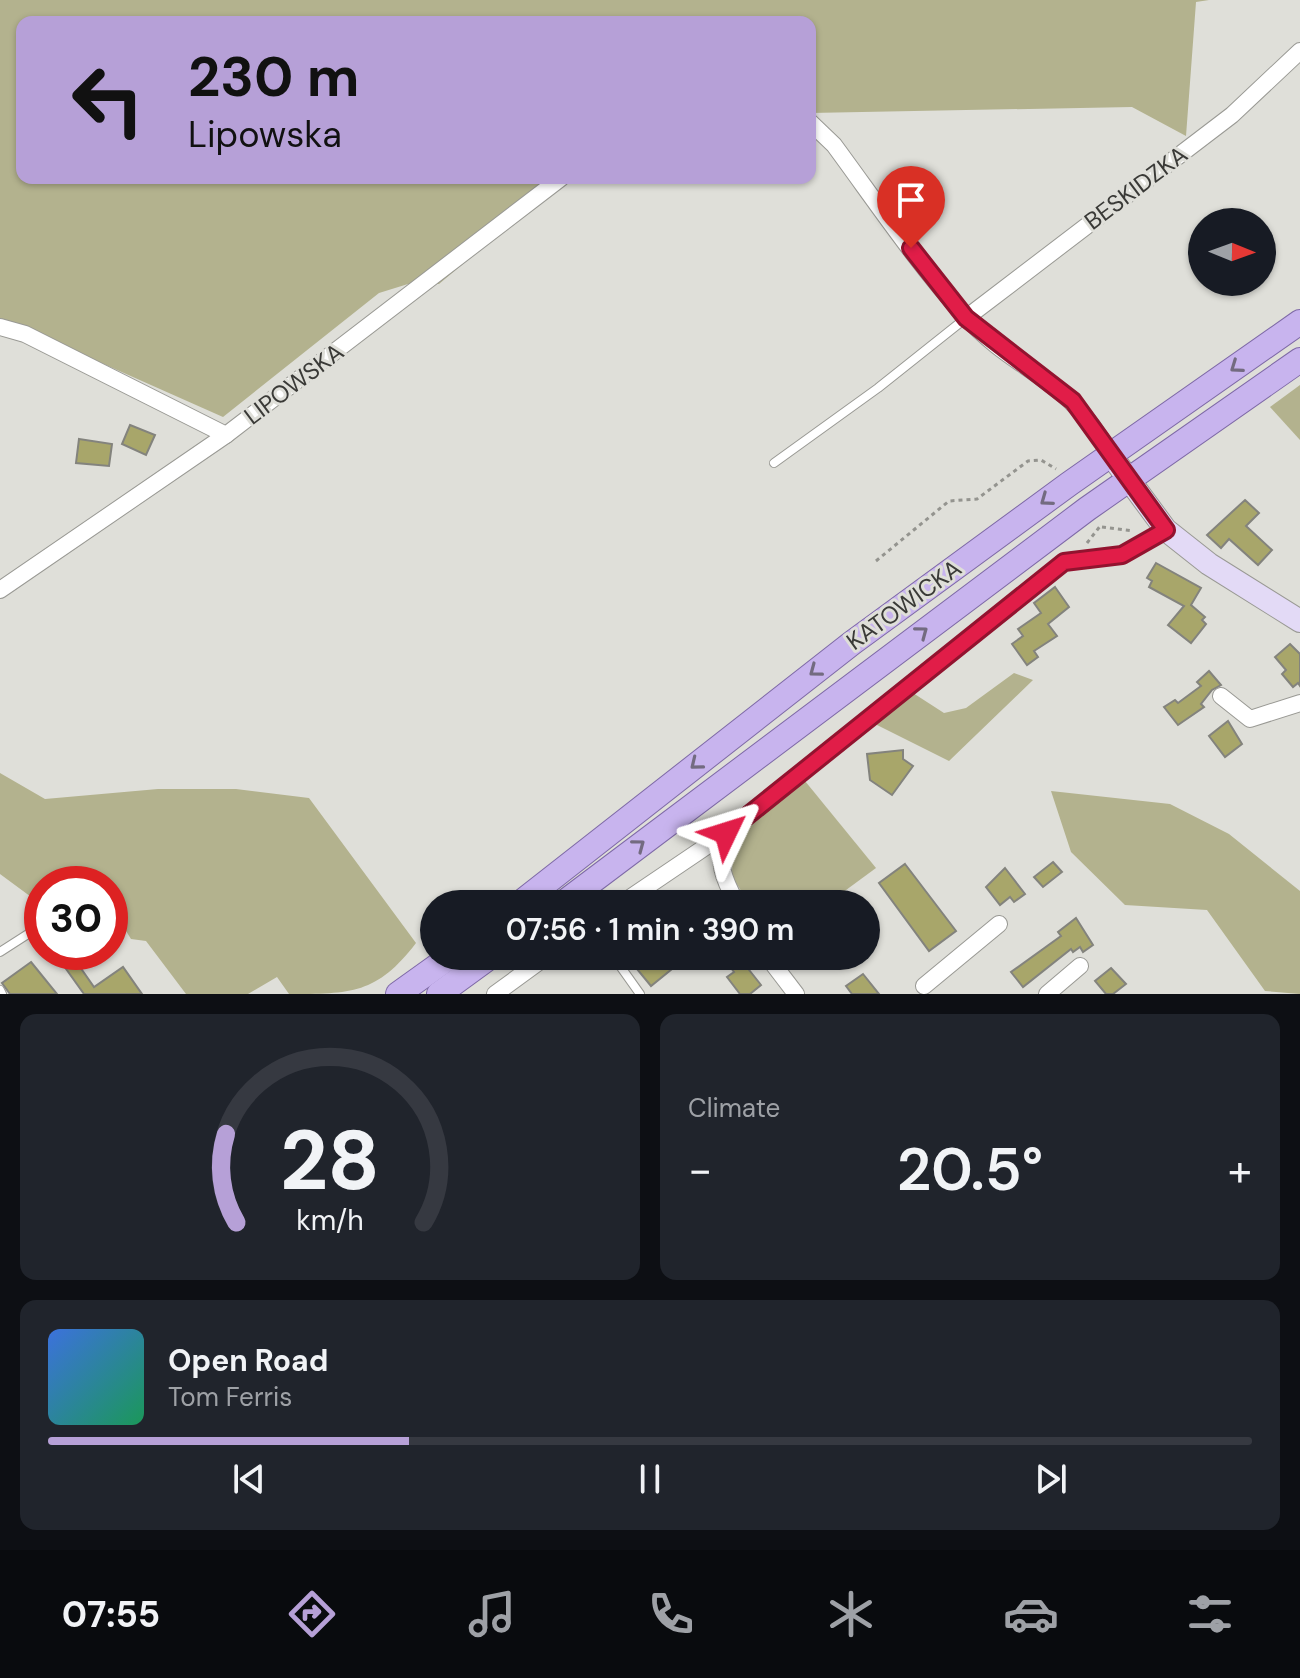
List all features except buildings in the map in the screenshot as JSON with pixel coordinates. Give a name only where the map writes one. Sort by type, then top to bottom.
[{"type":"main road","name":"KATOWICKA","points":[[537,890],[756,715],[1110,454],[1300,322]]},
{"type":"main road","name":"KATOWICKA","points":[[581,890],[1127,481],[1300,360]]},
{"type":"main road","points":[[398,994],[431,970]]},
{"type":"main road","points":[[439,994],[472,970]]},
{"type":"street","name":"BESKIDZKA","points":[[966,318],[1232,115],[1300,51]]},
{"type":"street","points":[[816,128],[834,145],[966,318],[1073,401],[1088,418],[1127,481],[1166,530],[1209,564],[1300,621]]},
{"type":"street","name":"LIPOWSKA","points":[[0,327],[25,334],[226,435],[553,184]]},
{"type":"street","points":[[0,590],[226,435]]},
{"type":"street","points":[[642,890],[726,833],[1064,562],[1122,555],[1166,530]]},
{"type":"street","points":[[1221,696],[1250,719],[1300,703]]},
{"type":"street","points":[[726,833],[719,854],[722,876],[730,890]]},
{"type":"street","points":[[923,991],[999,924]]},
{"type":"street","points":[[1047,994],[1080,966]]},
{"type":"street","points":[[495,994],[528,970]]},
{"type":"street","points":[[778,970],[796,994]]},
{"type":"lane","points":[[774,463],[966,318]]},
{"type":"lane","points":[[0,952],[24,937]]},
{"type":"lane","points":[[623,970],[640,994]]},
{"type":"green space","points":[[0,0],[1209,0],[1196,2],[1186,136],[1132,107],[816,113],[816,16],[16,16],[16,184],[558,184],[439,284],[408,284],[379,293],[223,417],[0,318]]},
{"type":"green space","points":[[1300,385],[1300,440],[1270,407]]},
{"type":"green space","points":[[1014,673],[1033,680],[949,761],[875,724],[913,693],[944,713],[966,708]]},
{"type":"green space","points":[[0,773],[45,799],[158,789],[236,789],[309,798],[416,943],[388,972],[361,988],[330,993],[289,994],[277,977],[248,994],[186,994],[146,941],[131,939],[128,934],[128,866],[24,866],[24,892],[0,874]]},
{"type":"green space","points":[[805,781],[876,868],[846,890],[740,890],[732,876],[733,837]]},
{"type":"green space","points":[[1051,791],[1170,804],[1229,834],[1300,891],[1300,994],[1265,991],[1207,910],[1125,905],[1071,852]]},
{"type":"route","points":[[726,833],[1064,562],[1122,555],[1166,530],[1127,481],[1088,418],[1073,401],[966,318],[911,248]]}]
